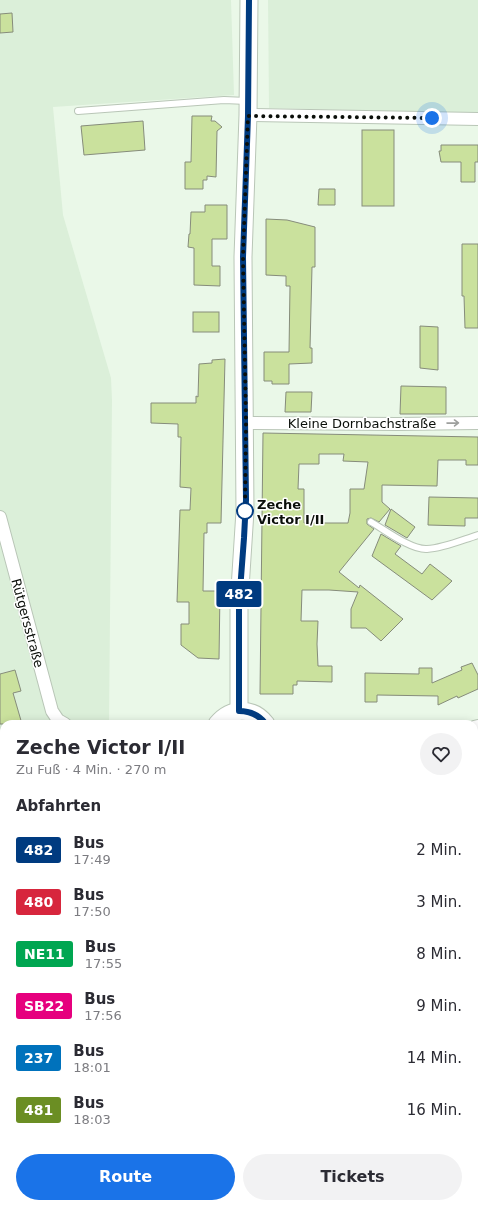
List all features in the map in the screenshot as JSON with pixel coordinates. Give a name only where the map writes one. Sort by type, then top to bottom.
[{"type":"main road","points":[[239,711],[239,604],[245,511],[246,423],[243,257],[250,0]]},
{"type":"main road","points":[[220,720],[230,713],[239,711],[246,711],[257,715],[262,720]]},
{"type":"street","points":[[248,108],[478,119]]},
{"type":"street","name":"Kleine Dornbachstraße","points":[[246,423],[478,423]]},
{"type":"street","name":"Rütgersstraße","points":[[0,517],[52,711],[58,720]]},
{"type":"lane","points":[[78,111],[224,100],[248,108]]},
{"type":"lane","points":[[371,522],[415,547],[426,550],[443,547],[478,535]]},
{"type":"shaded area","points":[[0,0],[231,0],[234,95],[53,107],[63,215],[111,378],[109,720],[0,720]]},
{"type":"shaded area","points":[[268,0],[478,0],[478,113],[269,108]]},
{"type":"building","points":[[12,13],[13,32],[0,33],[0,14]]},
{"type":"building","points":[[192,116],[212,116],[211,121],[215,121],[222,127],[217,131],[216,177],[207,176],[207,180],[203,180],[203,189],[185,189],[185,162],[191,162]]},
{"type":"building","points":[[143,121],[145,150],[84,155],[81,126]]},
{"type":"building","points":[[362,130],[394,130],[394,206],[362,206]]},
{"type":"building","points":[[441,145],[478,145],[478,162],[475,162],[475,182],[461,182],[461,162],[441,162],[439,151],[441,151]]},
{"type":"building","points":[[319,189],[335,189],[335,205],[318,205]]},
{"type":"building","points":[[205,205],[227,205],[227,239],[212,239],[212,266],[220,266],[220,286],[194,285],[194,248],[188,247],[191,212],[205,212]]},
{"type":"building","points":[[266,219],[287,220],[315,227],[315,267],[312,267],[310,348],[312,348],[312,363],[289,364],[289,384],[272,384],[272,381],[264,381],[264,352],[289,352],[290,286],[286,286],[286,276],[266,275]]},
{"type":"building","points":[[462,244],[478,244],[478,328],[465,328],[464,296],[462,296]]},
{"type":"building","points":[[193,312],[219,312],[219,332],[193,332]]},
{"type":"building","points":[[420,326],[438,327],[438,370],[420,368]]},
{"type":"building","points":[[225,359],[221,523],[207,523],[207,533],[204,533],[203,591],[220,591],[219,659],[198,658],[181,645],[181,624],[189,624],[189,602],[177,602],[180,510],[190,510],[191,488],[180,487],[181,437],[178,437],[178,424],[151,423],[151,403],[196,403],[196,396],[198,397],[199,364],[212,363],[212,360]]},
{"type":"building","points":[[401,386],[446,387],[446,414],[400,414]]},
{"type":"building","points":[[286,392],[312,392],[311,412],[285,412]]},
{"type":"building","points":[[263,433],[478,437],[478,465],[466,465],[466,460],[438,460],[437,486],[382,485],[382,502],[390,509],[379,522],[371,518],[367,519],[367,524],[374,529],[339,572],[359,588],[360,585],[403,619],[381,641],[366,628],[351,628],[351,609],[358,592],[302,590],[301,621],[318,621],[318,666],[332,666],[332,682],[297,681],[297,685],[293,685],[293,694],[260,694]],"holes":[[[319,454],[344,454],[343,461],[368,462],[364,489],[350,489],[350,513],[348,523],[304,523],[304,489],[298,489],[299,464],[319,464]]]},
{"type":"building","points":[[429,497],[478,498],[478,518],[465,518],[465,526],[428,525]]},
{"type":"building","points":[[391,509],[415,527],[407,538],[385,525]]},
{"type":"building","points":[[381,534],[401,546],[395,554],[422,574],[430,564],[452,581],[432,600],[372,556]]},
{"type":"building","points":[[472,663],[478,675],[478,689],[458,698],[457,696],[438,705],[438,696],[377,695],[377,702],[365,702],[365,673],[419,674],[419,668],[432,668],[432,683],[462,670],[461,667]]},
{"type":"building","points":[[15,670],[21,691],[13,693],[21,720],[0,720],[0,674]]},
{"type":"bus line","name":"482","points":[[249,0],[248,116],[243,257],[246,500],[239,604],[239,711],[252,713],[263,720]]},
{"type":"place","name":"Zeche Victor I/II","points":[[245,511]]},
{"type":"route","points":[[245,511],[246,423],[243,257],[248,116],[432,118]]}]
